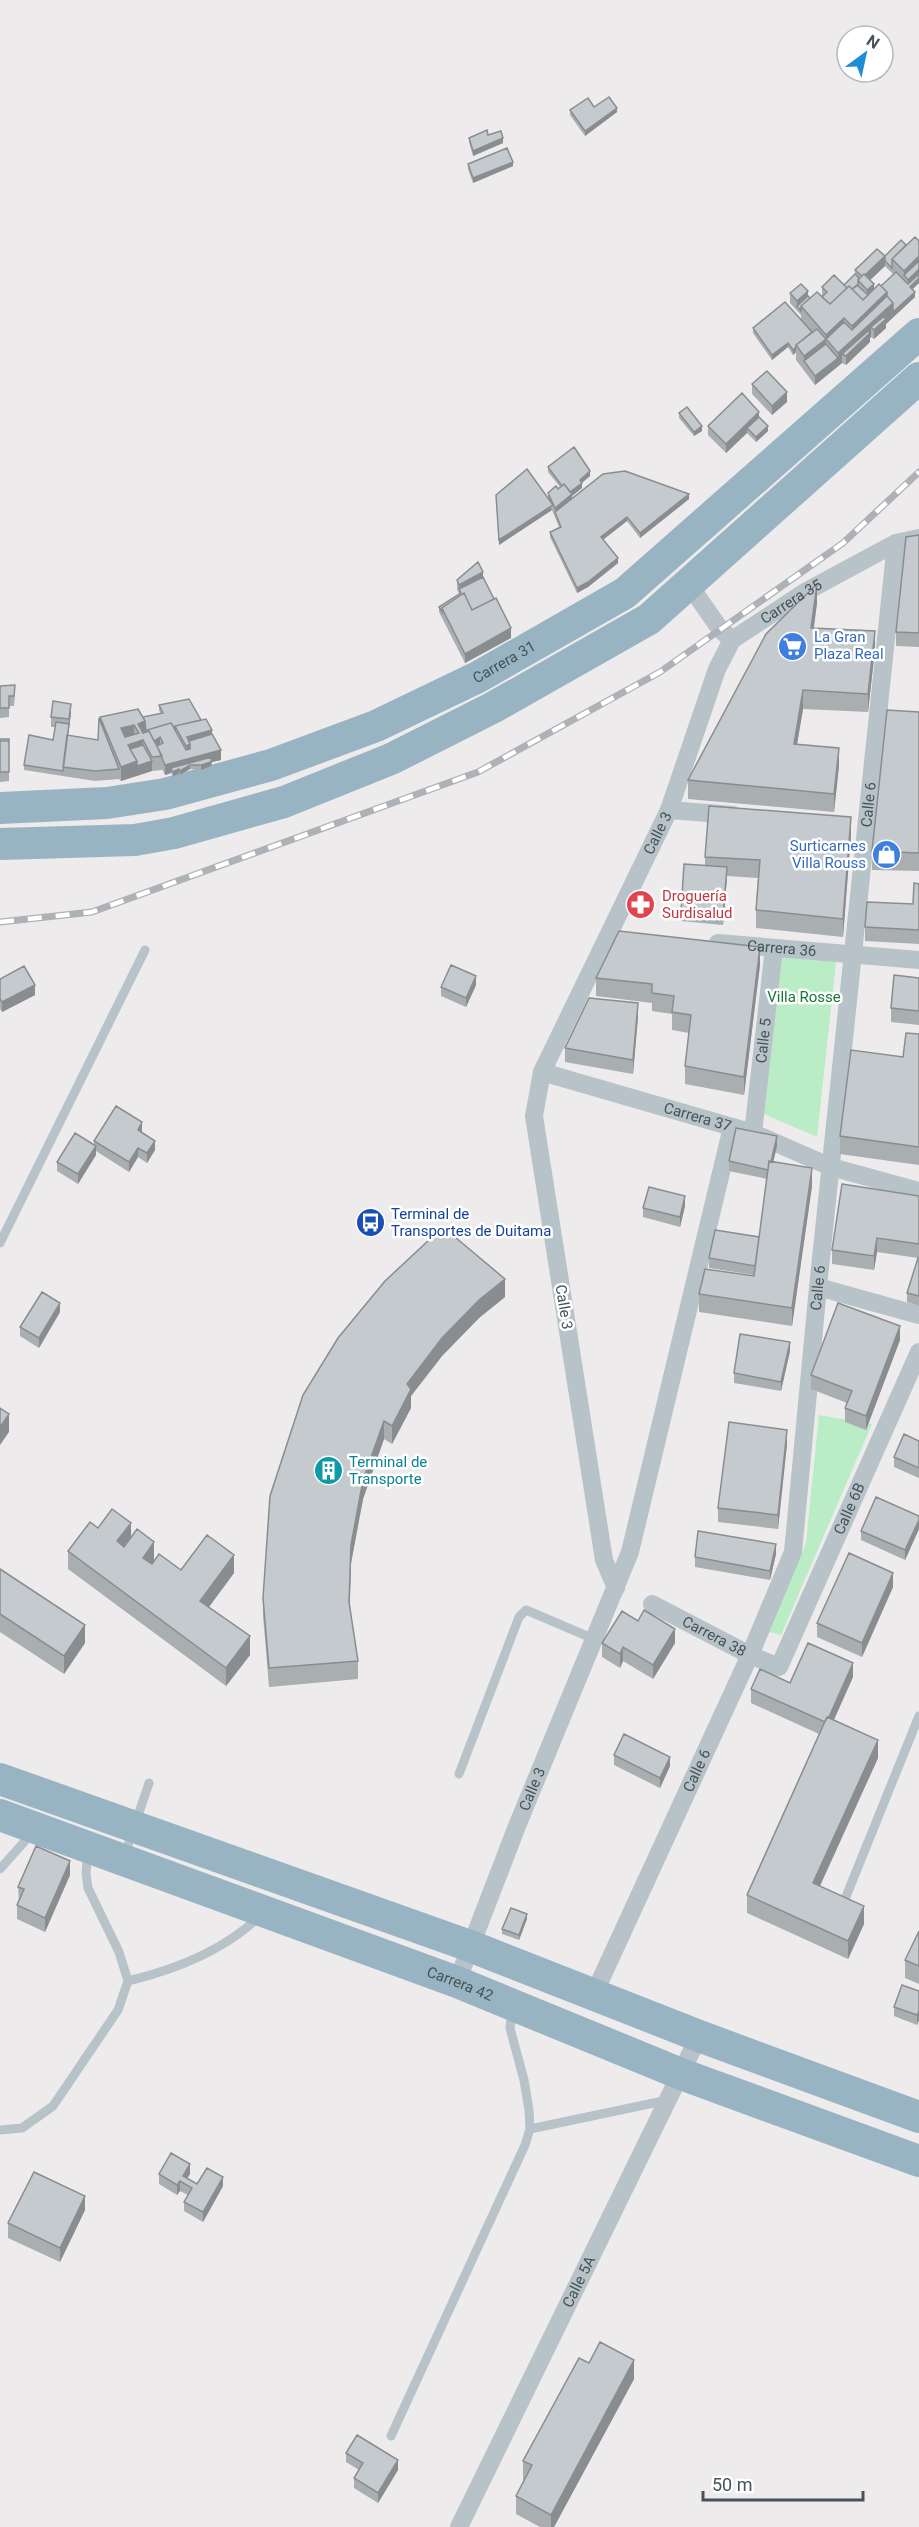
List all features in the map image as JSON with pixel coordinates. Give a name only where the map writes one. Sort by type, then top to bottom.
[{"type":"highway","name":"Carrera 31","points":[[0,808],[107,803],[165,794],[271,765],[376,726],[478,677],[625,593],[919,334]]},
{"type":"highway","points":[[0,844],[135,840],[174,833],[284,802],[391,759],[494,707],[649,619],[919,378]]},
{"type":"highway","points":[[688,584],[687,574],[713,531],[715,514]]},
{"type":"highway","points":[[0,1779],[470,1946],[699,2036],[919,2117]]},
{"type":"highway","name":"Carrera 42","points":[[0,1815],[456,1982],[512,2005],[675,2087],[919,2161]]},
{"type":"street","name":"Carrera 35","points":[[732,640],[805,592],[896,543],[919,538]]},
{"type":"street","name":"Calle 6","points":[[594,1994],[750,1655],[792,1552],[853,955],[860,826],[896,543]]},
{"type":"street","points":[[688,584],[720,629],[732,640]]},
{"type":"street","name":"Calle 3","points":[[456,1982],[615,1588],[604,1560],[534,1116],[542,1072],[669,810],[717,669],[732,640]]},
{"type":"street","points":[[669,810],[750,817]]},
{"type":"street","points":[[609,934],[632,936]]},
{"type":"street","name":"Carrera 36","points":[[703,942],[919,960]]},
{"type":"street","name":"Calle 5","points":[[753,1133],[774,948]]},
{"type":"street","name":"Carrera 37","points":[[542,1072],[753,1133],[831,1167],[919,1191]]},
{"type":"street","points":[[615,1588],[630,1551],[732,1127]]},
{"type":"street","points":[[818,1287],[919,1315]]},
{"type":"street","name":"Calle 6B","points":[[779,1667],[919,1352]]},
{"type":"street","name":"Carrera 38","points":[[652,1604],[750,1655],[779,1667]]},
{"type":"street","name":"Calle 5A","points":[[459,2527],[699,2036]]},
{"type":"lane","points":[[0,1243],[145,950]]},
{"type":"lane","points":[[459,1774],[519,1617],[526,1610],[594,1639]]},
{"type":"lane","points":[[841,1909],[919,1716]]},
{"type":"lane","points":[[123,1860],[149,1783]]},
{"type":"lane","points":[[0,1869],[36,1828]]},
{"type":"lane","points":[[0,2130],[22,2128],[53,2106],[118,2010],[128,1981],[119,1952],[88,1888],[86,1873],[88,1847]]},
{"type":"lane","points":[[128,1981],[160,1973],[226,1942],[246,1929],[264,1911]]},
{"type":"lane","points":[[391,2436],[525,2145],[530,2129],[524,2080],[510,2028],[512,2005]]},
{"type":"lane","points":[[530,2129],[675,2087]]},
{"type":"green space","name":"Villa Rosse","points":[[780,955],[836,962],[817,1137],[764,1114]]},
{"type":"green space","points":[[819,1415],[872,1424],[781,1635],[769,1632],[806,1543]]},
{"type":"building","points":[[609,97],[617,108],[585,131],[570,110],[588,98],[594,107]]},
{"type":"building","points":[[487,130],[488,135],[501,131],[503,138],[473,151],[469,138]]},
{"type":"building","points":[[507,148],[513,162],[473,178],[468,164]]},
{"type":"building","points":[[915,237],[919,241],[919,256],[904,271],[892,259]]},
{"type":"building","points":[[901,240],[906,245],[892,259],[892,268],[885,261],[885,256]]},
{"type":"building","points":[[877,249],[885,256],[862,276],[855,270]]},
{"type":"building","points":[[919,261],[919,269],[908,280],[904,275]]},
{"type":"building","points":[[896,272],[908,284],[919,274],[919,278],[910,287],[915,292],[893,312],[893,303],[881,286]]},
{"type":"building","points":[[855,274],[859,278],[858,285],[852,289],[849,286],[847,288],[844,285]]},
{"type":"building","points":[[864,274],[874,284],[867,290],[858,280]]},
{"type":"building","points":[[834,275],[847,288],[830,304],[822,297],[827,292],[822,287]]},
{"type":"building","points":[[801,284],[808,291],[797,301],[790,293]]},
{"type":"building","points":[[879,284],[887,292],[852,326],[844,318],[826,335],[801,306],[817,292],[830,304],[849,286],[863,300]]},
{"type":"building","points":[[857,285],[868,295],[863,300],[852,289]]},
{"type":"building","points":[[808,296],[810,298],[801,306],[801,311],[797,306]]},
{"type":"building","points":[[887,296],[893,303],[838,353],[826,339],[844,322],[852,330]]},
{"type":"building","points":[[785,302],[812,332],[793,350],[788,343],[772,355],[753,328]]},
{"type":"building","points":[[883,317],[886,319],[874,330],[871,327]]},
{"type":"building","points":[[817,329],[826,339],[804,356],[796,345]]},
{"type":"building","points":[[868,331],[870,333],[846,356],[842,354]]},
{"type":"building","points":[[826,344],[838,358],[815,376],[804,361]]},
{"type":"building","points":[[767,371],[787,392],[772,406],[752,384]]},
{"type":"building","points":[[742,393],[759,412],[726,444],[708,426]]},
{"type":"building","points":[[687,407],[702,426],[694,432],[679,413]]},
{"type":"building","points":[[759,417],[768,426],[756,437],[747,428]]},
{"type":"building","points":[[574,447],[590,471],[580,480],[582,483],[570,492],[564,484],[562,486],[548,467]]},
{"type":"building","points":[[527,469],[553,505],[499,540],[496,495]]},
{"type":"building","points":[[625,471],[689,494],[640,533],[627,517],[601,537],[618,558],[577,588],[550,532],[561,527],[555,512],[603,474]]},
{"type":"building","points":[[564,484],[572,494],[555,508],[548,493],[556,486],[558,489]]},
{"type":"building","points":[[919,535],[919,633],[896,632],[906,537]]},
{"type":"building","points":[[478,562],[483,572],[459,585],[457,580]]},
{"type":"building","points":[[483,577],[494,599],[472,610],[464,593],[442,608],[442,612],[439,607],[461,593],[459,589]]},
{"type":"building","points":[[817,584],[811,628],[875,631],[868,694],[803,690],[794,744],[839,748],[834,794],[688,780],[766,634]]},
{"type":"building","points":[[464,593],[472,610],[496,598],[511,628],[465,654],[442,608]]},
{"type":"building","points":[[15,685],[14,696],[9,696],[9,708],[0,708],[0,686]]},
{"type":"building","points":[[189,699],[201,720],[175,726],[175,729],[171,723],[146,732],[143,717],[163,713],[159,705]]},
{"type":"building","points":[[53,701],[71,704],[69,719],[51,717]]},
{"type":"building","points":[[138,709],[145,721],[138,724],[143,733],[149,731],[162,756],[152,757],[143,740],[128,745],[137,761],[121,767],[100,717]],"holes":[[[134,725],[139,733],[125,737],[121,728]]]},
{"type":"building","points":[[887,710],[919,712],[919,853],[872,851]]},
{"type":"building","points":[[99,718],[119,769],[95,771],[63,767],[67,735],[98,740]]},
{"type":"building","points":[[206,719],[212,730],[187,737],[190,744],[186,746],[175,726]]},
{"type":"building","points":[[56,722],[69,724],[63,771],[24,765],[29,735],[53,740]]},
{"type":"building","points":[[171,723],[186,750],[190,749],[189,741],[212,734],[221,750],[165,765],[157,746],[163,743],[160,737],[154,741],[147,730]]},
{"type":"building","points":[[0,741],[9,741],[9,772],[0,772]]},
{"type":"building","points":[[143,745],[152,761],[137,766],[137,761],[130,749]]},
{"type":"building","points":[[212,757],[211,762],[190,765],[180,771],[179,769],[173,772],[171,768]]},
{"type":"building","points":[[709,806],[851,817],[843,919],[756,910],[760,860],[705,857]]},
{"type":"building","points":[[684,864],[727,867],[723,916],[681,912]]},
{"type":"building","points":[[914,883],[919,884],[919,930],[865,927],[867,902],[913,904]]},
{"type":"building","points":[[619,931],[760,947],[744,1077],[685,1066],[691,1015],[672,1012],[674,996],[652,993],[652,984],[596,978]]},
{"type":"building","points":[[451,965],[476,976],[466,998],[441,987]]},
{"type":"building","points":[[24,966],[35,985],[2,1002],[0,979]]},
{"type":"building","points":[[894,975],[919,978],[919,1011],[891,1008]]},
{"type":"building","points":[[589,998],[638,1003],[633,1060],[565,1048]]},
{"type":"building","points":[[906,1033],[919,1034],[919,1147],[840,1136],[851,1050],[903,1057]]},
{"type":"building","points":[[116,1106],[142,1122],[138,1130],[155,1141],[147,1153],[138,1148],[129,1162],[94,1141]]},
{"type":"building","points":[[736,1128],[777,1136],[768,1170],[729,1161]]},
{"type":"building","points":[[75,1133],[96,1146],[78,1174],[57,1162]]},
{"type":"building","points":[[769,1161],[812,1168],[792,1308],[699,1294],[705,1269],[754,1276]]},
{"type":"building","points":[[842,1184],[919,1196],[919,1244],[877,1238],[874,1256],[832,1250]]},
{"type":"building","points":[[649,1187],[685,1196],[680,1217],[643,1208]]},
{"type":"building","name":"Terminal de Transporte","points":[[443,1227],[505,1279],[479,1300],[442,1338],[407,1384],[411,1389],[392,1426],[384,1421],[363,1480],[351,1545],[349,1602],[358,1661],[269,1668],[263,1598],[270,1496],[303,1395],[338,1338],[385,1281]]},
{"type":"building","points":[[715,1230],[759,1237],[755,1266],[709,1258]]},
{"type":"building","points":[[919,1258],[919,1296],[907,1293]]},
{"type":"building","points":[[42,1292],[60,1303],[39,1338],[20,1327]]},
{"type":"building","points":[[838,1303],[900,1326],[866,1416],[845,1408],[852,1391],[811,1375]]},
{"type":"building","points":[[740,1334],[790,1342],[781,1382],[734,1373]]},
{"type":"building","points":[[0,1408],[9,1414],[0,1427]]},
{"type":"building","points":[[729,1422],[787,1430],[778,1515],[718,1508]]},
{"type":"building","points":[[904,1434],[919,1441],[919,1468],[894,1457]]},
{"type":"building","points":[[876,1497],[919,1516],[905,1550],[861,1531]]},
{"type":"building","points":[[112,1509],[131,1523],[117,1541],[124,1547],[137,1529],[154,1542],[143,1558],[152,1564],[159,1554],[181,1570],[207,1535],[234,1555],[200,1601],[250,1636],[226,1668],[68,1551],[90,1522],[98,1528]]},
{"type":"building","points":[[698,1531],[776,1544],[770,1571],[695,1557]]},
{"type":"building","points":[[849,1553],[893,1573],[862,1643],[817,1623]]},
{"type":"building","points":[[0,1569],[85,1625],[64,1656],[0,1614]]},
{"type":"building","points":[[644,1610],[675,1629],[653,1665],[623,1647],[620,1654],[602,1643],[622,1611],[638,1621]]},
{"type":"building","points":[[808,1643],[853,1663],[825,1722],[751,1689],[760,1669],[790,1683]]},
{"type":"building","points":[[827,1717],[878,1740],[813,1883],[864,1906],[848,1941],[747,1895]]},
{"type":"building","points":[[624,1734],[670,1757],[660,1778],[614,1755]]},
{"type":"building","points":[[36,1846],[70,1861],[45,1918],[17,1905],[24,1889],[18,1887]]},
{"type":"building","points":[[511,1908],[527,1914],[519,1935],[502,1929]]},
{"type":"building","points":[[919,1931],[919,1966],[905,1960]]},
{"type":"building","points":[[902,1985],[919,1991],[917,2015],[894,2007]]},
{"type":"building","points":[[171,2153],[190,2164],[183,2176],[197,2184],[207,2168],[223,2177],[203,2212],[184,2202],[192,2188],[180,2181],[177,2185],[159,2174]]},
{"type":"building","points":[[34,2172],[85,2196],[60,2248],[8,2223]]},
{"type":"building","points":[[600,2342],[634,2360],[551,2515],[516,2496],[532,2465],[523,2461],[579,2358],[589,2363]]},
{"type":"building","points":[[357,2435],[398,2460],[378,2493],[354,2478],[363,2463],[346,2453]]},
{"type":"railway","points":[[0,922],[92,912],[478,772],[660,672],[843,543],[919,472]]},
{"type":"place","name":"La Gran Plaza Real","points":[[793,646]]},
{"type":"place","name":"Surticarnes Villa Rouss","points":[[887,855]]},
{"type":"place","name":"Droguería Surdisalud","points":[[641,905]]},
{"type":"place","name":"Terminal de Transportes de Duitama","points":[[370,1223]]},
{"type":"place","name":"Terminal de Transporte","points":[[328,1471]]}]
